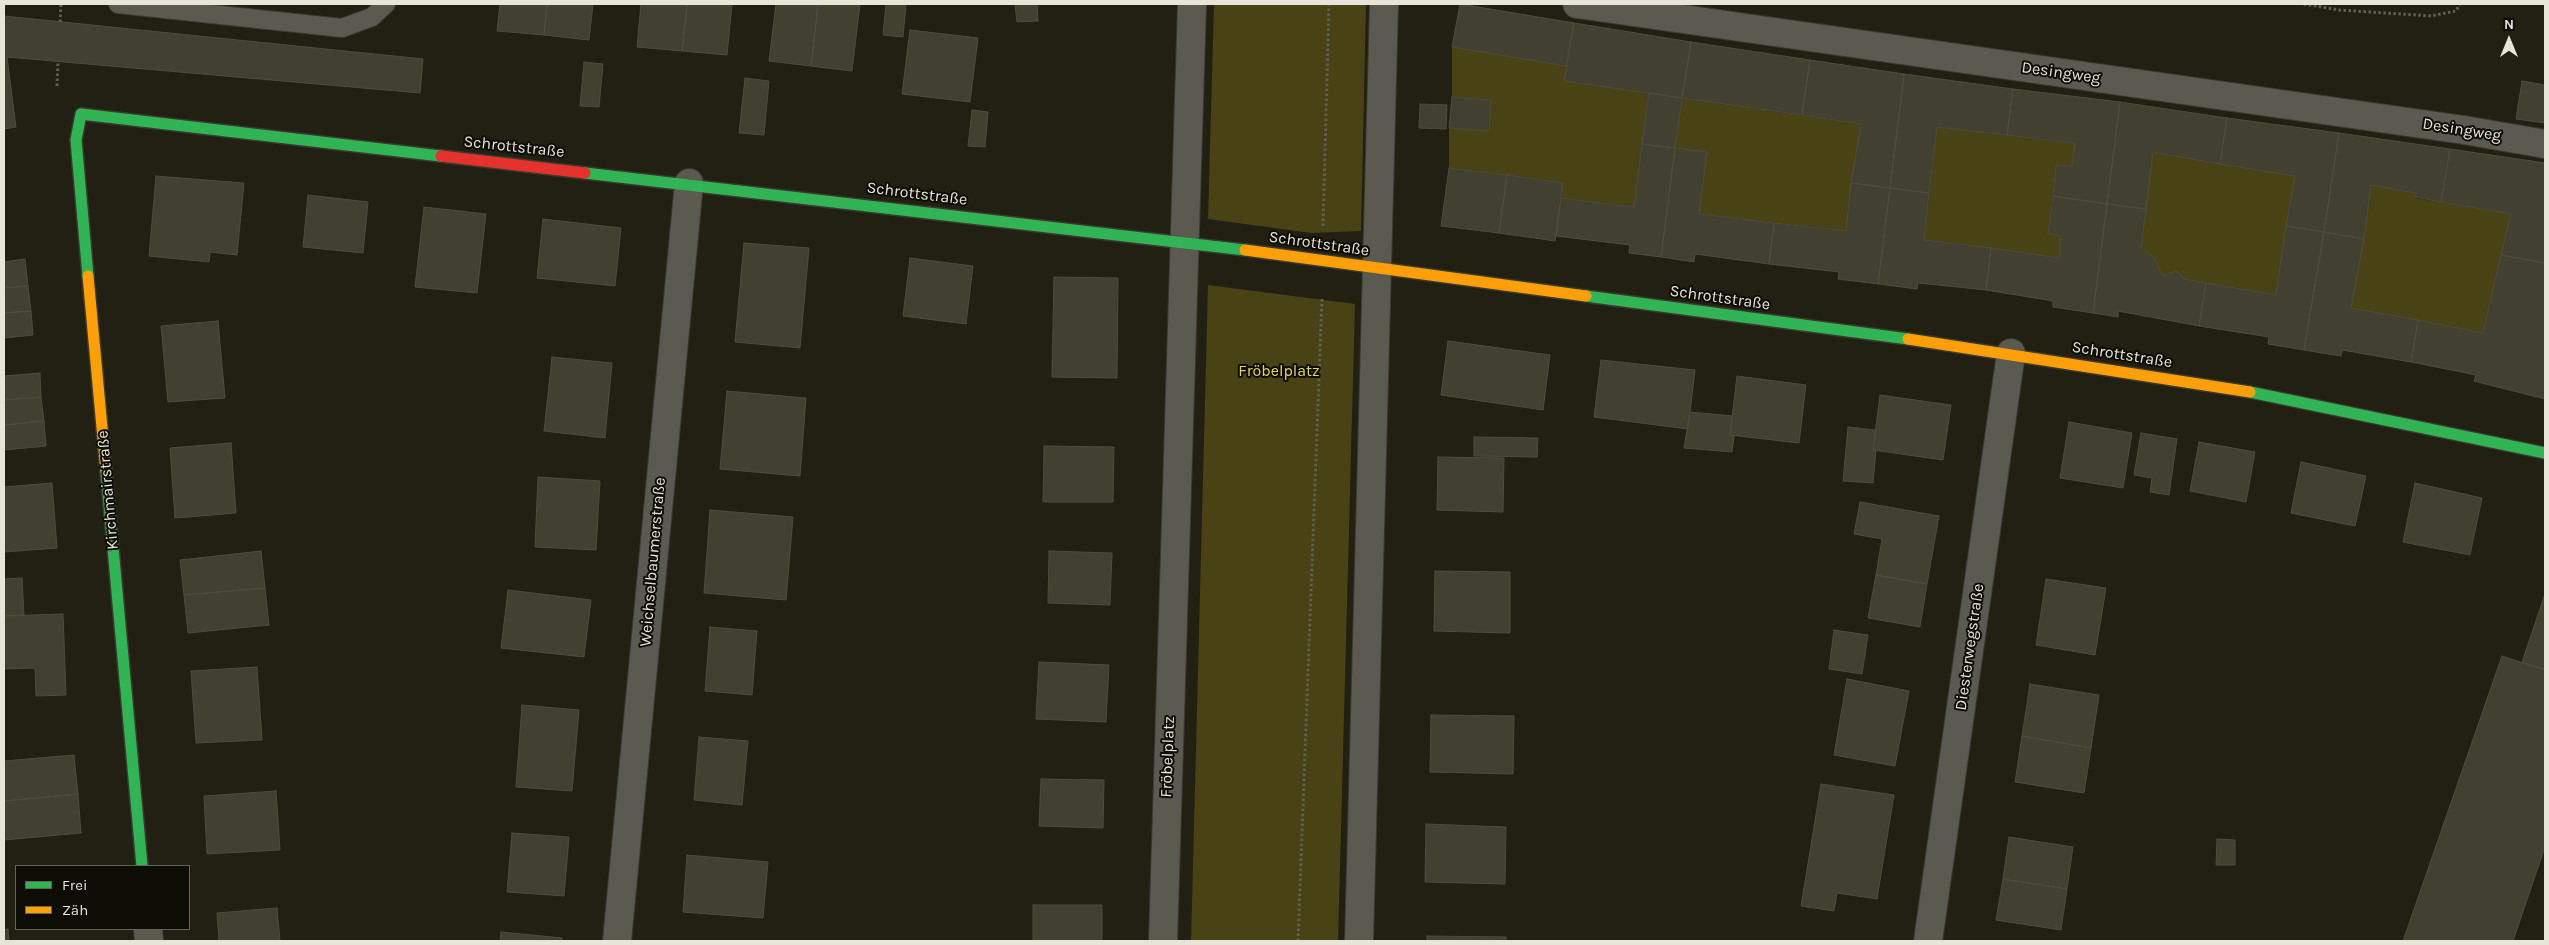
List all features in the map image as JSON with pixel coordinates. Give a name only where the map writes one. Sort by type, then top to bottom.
[{"type":"street","name":"Fröbelplatz","points":[[1163,941],[1183,242],[1192,4]]},
{"type":"street","points":[[1359,941],[1384,4]]},
{"type":"street","name":"Desingweg","points":[[1577,4],[2444,127],[2545,144]]},
{"type":"street","name":"Schrottstraße","points":[[81,114],[689,183],[1183,242],[2011,353],[2284,398],[2545,453]]},
{"type":"street","name":"Kirchmairstraße","points":[[81,114],[76,140],[142,865]]},
{"type":"street","name":"Weichselbaumerstraße","points":[[617,941],[689,183]]},
{"type":"street","name":"Diesterwegstraße","points":[[1928,941],[2011,353]]},
{"type":"lane","points":[[118,4],[342,28],[372,17],[386,4]]},
{"type":"path","points":[[60,4],[60,22]]},
{"type":"path","points":[[1298,941],[1323,291],[1322,260],[1330,4]]},
{"type":"path","points":[[2304,4],[2339,10],[2431,16],[2456,11],[2460,4]]},
{"type":"green space","points":[[1214,4],[1366,4],[1361,231],[1311,233],[1208,219]]},
{"type":"green space","points":[[1452,47],[1566,66],[1565,80],[1649,93],[1634,207],[1561,198],[1563,183],[1449,168],[1449,128],[1489,130],[1491,100],[1452,97]]},
{"type":"green space","points":[[1682,98],[1861,124],[1846,231],[1699,214],[1675,148]]},
{"type":"green space","points":[[1937,127],[2075,143],[2072,166],[2056,165],[2048,234],[2061,236],[2059,258],[1924,240]]},
{"type":"green space","points":[[2153,152],[2295,176],[2276,295],[2184,279],[2176,271],[2163,276],[2154,258],[2141,247]]},
{"type":"green space","points":[[2371,185],[2416,193],[2415,198],[2511,214],[2483,333],[2351,308]]},
{"type":"green space","name":"Fröbelplatz","points":[[1208,285],[1355,304],[1338,941],[1191,941]]},
{"type":"building","points":[[500,4],[547,4],[544,35],[497,31]]},
{"type":"building","points":[[547,4],[593,4],[589,40],[544,35]]},
{"type":"building","points":[[641,4],[687,4],[682,51],[637,47]]},
{"type":"building","points":[[687,4],[732,4],[727,55],[682,51]]},
{"type":"building","points":[[776,4],[818,4],[811,66],[769,61]]},
{"type":"building","points":[[818,4],[860,4],[852,71],[811,66]]},
{"type":"building","points":[[886,4],[906,4],[903,37],[883,35]]},
{"type":"building","points":[[1015,4],[1037,4],[1038,21],[1017,22]]},
{"type":"building","points":[[1460,4],[1574,23],[1566,66],[1452,47]]},
{"type":"building","points":[[4,16],[423,59],[420,93],[7,57],[16,127],[4,129]]},
{"type":"building","points":[[1574,23],[1691,42],[1682,98],[1564,81]]},
{"type":"building","points":[[910,30],[978,38],[970,102],[902,94]]},
{"type":"building","points":[[1691,42],[1810,60],[1802,115],[1682,98]]},
{"type":"building","points":[[1810,60],[1904,74],[1890,188],[1851,183],[1861,124],[1802,115]]},
{"type":"building","points":[[584,62],[603,64],[599,107],[580,106]]},
{"type":"building","points":[[1904,74],[2013,89],[2007,135],[1937,127],[1929,193],[1890,188]]},
{"type":"building","points":[[745,78],[769,81],[764,135],[739,133]]},
{"type":"building","points":[[2522,81],[2545,85],[2545,123],[2516,119]]},
{"type":"building","points":[[2013,89],[2120,102],[2107,204],[2053,196],[2056,165],[2072,166],[2075,143],[2007,135]]},
{"type":"building","points":[[1649,93],[1682,98],[1675,148],[1642,144]]},
{"type":"building","points":[[1452,97],[1491,100],[1489,131],[1449,128]]},
{"type":"building","points":[[2120,102],[2227,118],[2220,164],[2153,152],[2146,209],[2107,204]]},
{"type":"building","points":[[1420,104],[1447,105],[1446,129],[1419,128]]},
{"type":"building","points":[[972,110],[988,112],[985,147],[968,146]]},
{"type":"building","points":[[2227,118],[2339,133],[2324,232],[2286,226],[2295,176],[2220,164]]},
{"type":"building","points":[[2339,133],[2450,149],[2441,202],[2415,197],[2416,193],[2371,185],[2364,239],[2324,232]]},
{"type":"building","points":[[1642,144],[1675,148],[1661,257],[1629,253],[1630,245],[1556,236],[1561,198],[1634,207]]},
{"type":"building","points":[[1675,148],[1707,152],[1699,214],[1774,223],[1769,264],[1695,254],[1694,262],[1661,257]]},
{"type":"building","points":[[2450,149],[2545,163],[2545,263],[2501,255],[2511,214],[2441,202]]},
{"type":"building","points":[[1449,168],[1507,175],[1499,233],[1441,226]]},
{"type":"building","points":[[1507,175],[1563,183],[1555,241],[1499,233]]},
{"type":"building","points":[[156,176],[244,183],[237,255],[210,252],[209,262],[149,256]]},
{"type":"building","points":[[1851,183],[1890,188],[1878,284],[1838,279],[1839,272],[1769,264],[1774,223],[1846,231]]},
{"type":"building","points":[[1890,188],[1929,193],[1924,240],[1991,248],[1986,290],[1918,283],[1917,289],[1878,284]]},
{"type":"building","points":[[308,195],[368,202],[363,253],[303,247]]},
{"type":"building","points":[[2053,196],[2107,204],[2093,313],[2053,307],[2053,301],[1986,290],[1991,248],[2059,258],[2061,236],[2048,234]]},
{"type":"building","points":[[2107,204],[2146,209],[2141,247],[2154,258],[2163,276],[2176,271],[2184,279],[2206,283],[2199,326],[2118,311],[2118,317],[2093,313]]},
{"type":"building","points":[[424,207],[486,214],[477,293],[415,287]]},
{"type":"building","points":[[543,219],[621,228],[615,286],[537,278]]},
{"type":"building","points":[[2286,226],[2324,232],[2304,350],[2268,344],[2269,337],[2199,326],[2206,283],[2276,295]]},
{"type":"building","points":[[2324,232],[2364,239],[2351,308],[2418,320],[2411,362],[2342,350],[2341,356],[2304,350]]},
{"type":"building","points":[[744,243],[809,248],[800,348],[735,342]]},
{"type":"building","points":[[2501,255],[2545,263],[2545,399],[2474,381],[2476,375],[2411,362],[2418,320],[2483,333]]},
{"type":"building","points":[[910,258],[973,266],[966,324],[903,316]]},
{"type":"building","points":[[25,259],[28,286],[4,288],[4,262]]},
{"type":"building","points":[[1054,277],[1118,278],[1117,378],[1052,377]]},
{"type":"building","points":[[28,286],[31,311],[4,313],[4,288]]},
{"type":"building","points":[[31,311],[33,335],[4,338],[4,313]]},
{"type":"building","points":[[218,321],[225,398],[168,402],[161,326]]},
{"type":"building","points":[[1448,341],[1550,355],[1543,410],[1441,395]]},
{"type":"building","points":[[552,357],[612,363],[605,438],[544,431]]},
{"type":"building","points":[[1601,360],[1695,370],[1688,429],[1594,417]]},
{"type":"building","points":[[40,373],[41,397],[4,400],[4,376]]},
{"type":"building","points":[[1737,376],[1806,385],[1799,443],[1730,435]]},
{"type":"building","points":[[727,391],[806,398],[800,476],[720,469]]},
{"type":"building","points":[[1880,395],[1951,405],[1943,460],[1873,450]]},
{"type":"building","points":[[41,397],[44,421],[4,425],[4,400]]},
{"type":"building","points":[[1690,412],[1732,416],[1730,435],[1734,436],[1732,452],[1684,448]]},
{"type":"building","points":[[44,421],[46,446],[4,450],[4,425]]},
{"type":"building","points":[[2069,422],[2132,433],[2123,488],[2060,478]]},
{"type":"building","points":[[1848,427],[1876,430],[1873,450],[1876,450],[1873,483],[1843,481]]},
{"type":"building","points":[[2141,433],[2177,439],[2169,495],[2150,492],[2152,478],[2134,475]]},
{"type":"building","points":[[1474,437],[1538,438],[1537,457],[1474,456]]},
{"type":"building","points":[[2199,442],[2255,452],[2246,502],[2190,491]]},
{"type":"building","points":[[231,443],[236,513],[175,518],[170,448]]},
{"type":"building","points":[[1044,446],[1114,447],[1113,502],[1043,502]]},
{"type":"building","points":[[1438,457],[1504,458],[1503,512],[1437,510]]},
{"type":"building","points":[[2301,462],[2366,476],[2355,526],[2291,513]]},
{"type":"building","points":[[538,477],[600,481],[596,550],[535,547]]},
{"type":"building","points":[[52,483],[57,548],[4,552],[4,487]]},
{"type":"building","points":[[2415,483],[2482,498],[2470,555],[2403,542]]},
{"type":"building","points":[[1860,502],[1939,516],[1927,584],[1876,575],[1882,539],[1854,534]]},
{"type":"building","points":[[710,510],[793,517],[786,600],[704,593]]},
{"type":"building","points":[[261,551],[265,588],[184,595],[180,560]]},
{"type":"building","points":[[1049,551],[1112,553],[1110,605],[1048,603]]},
{"type":"building","points":[[1435,571],[1510,572],[1510,633],[1434,631]]},
{"type":"building","points":[[1876,575],[1927,584],[1920,627],[1868,618]]},
{"type":"building","points":[[22,578],[24,615],[4,616],[4,579]]},
{"type":"building","points":[[2046,579],[2106,588],[2095,655],[2036,645]]},
{"type":"building","points":[[265,588],[269,625],[188,633],[184,595]]},
{"type":"building","points":[[508,590],[591,600],[584,657],[501,648]]},
{"type":"building","points":[[2545,594],[2545,670],[2522,662]]},
{"type":"building","points":[[63,614],[66,695],[36,696],[35,668],[4,669],[4,616]]},
{"type":"building","points":[[710,627],[757,631],[752,695],[705,691]]},
{"type":"building","points":[[1834,630],[1868,635],[1862,674],[1829,669]]},
{"type":"building","points":[[2502,656],[2545,670],[2545,847],[2513,941],[2403,941]]},
{"type":"building","points":[[1039,662],[1109,665],[1106,722],[1036,719]]},
{"type":"building","points":[[257,667],[262,740],[196,743],[191,671]]},
{"type":"building","points":[[1847,679],[1909,691],[1895,766],[1834,755]]},
{"type":"building","points":[[2030,684],[2099,695],[2091,748],[2022,736]]},
{"type":"building","points":[[522,705],[579,710],[572,791],[516,787]]},
{"type":"building","points":[[1431,715],[1514,716],[1513,774],[1430,772]]},
{"type":"building","points":[[2022,736],[2091,748],[2084,793],[2015,782]]},
{"type":"building","points":[[699,737],[748,741],[742,805],[694,800]]},
{"type":"building","points":[[74,755],[78,794],[4,801],[4,761]]},
{"type":"building","points":[[1041,779],[1104,780],[1103,828],[1039,826]]},
{"type":"building","points":[[1821,784],[1894,795],[1877,899],[1837,893],[1834,911],[1801,906]]},
{"type":"building","points":[[276,791],[280,850],[207,854],[204,796]]},
{"type":"building","points":[[78,794],[81,833],[4,840],[4,801]]},
{"type":"building","points":[[1426,824],[1506,827],[1505,884],[1425,882]]},
{"type":"building","points":[[512,833],[569,837],[564,896],[507,892]]},
{"type":"building","points":[[2009,837],[2073,847],[2067,889],[2003,879]]},
{"type":"building","points":[[2217,839],[2235,840],[2235,865],[2216,865]]},
{"type":"building","points":[[687,855],[768,862],[763,918],[683,912]]},
{"type":"building","points":[[2003,879],[2067,889],[2061,930],[1996,920]]},
{"type":"building","points":[[1033,905],[1102,905],[1102,941],[1033,941]]},
{"type":"building","points":[[277,908],[280,941],[219,941],[217,913]]},
{"type":"building","points":[[8,929],[9,941],[4,941],[4,930]]},
{"type":"building","points":[[501,932],[562,938],[562,941],[500,941]]},
{"type":"building","points":[[1427,936],[1506,937],[1506,941],[1427,941]]},
{"type":"traffic: fast","points":[[88,276],[76,140],[81,114],[441,156]]},
{"type":"traffic: fast","points":[[585,173],[1245,250]]},
{"type":"traffic: fast","points":[[1586,296],[1908,339]]},
{"type":"traffic: fast","points":[[2250,392],[2545,453]]},
{"type":"traffic: fast","points":[[106,471],[142,865]]},
{"type":"traffic: slow","points":[[1245,250],[1586,296]]},
{"type":"traffic: slow","points":[[88,276],[106,471]]},
{"type":"traffic: slow","points":[[1908,339],[2250,392]]},
{"type":"traffic: jam","points":[[441,156],[585,173]]}]
